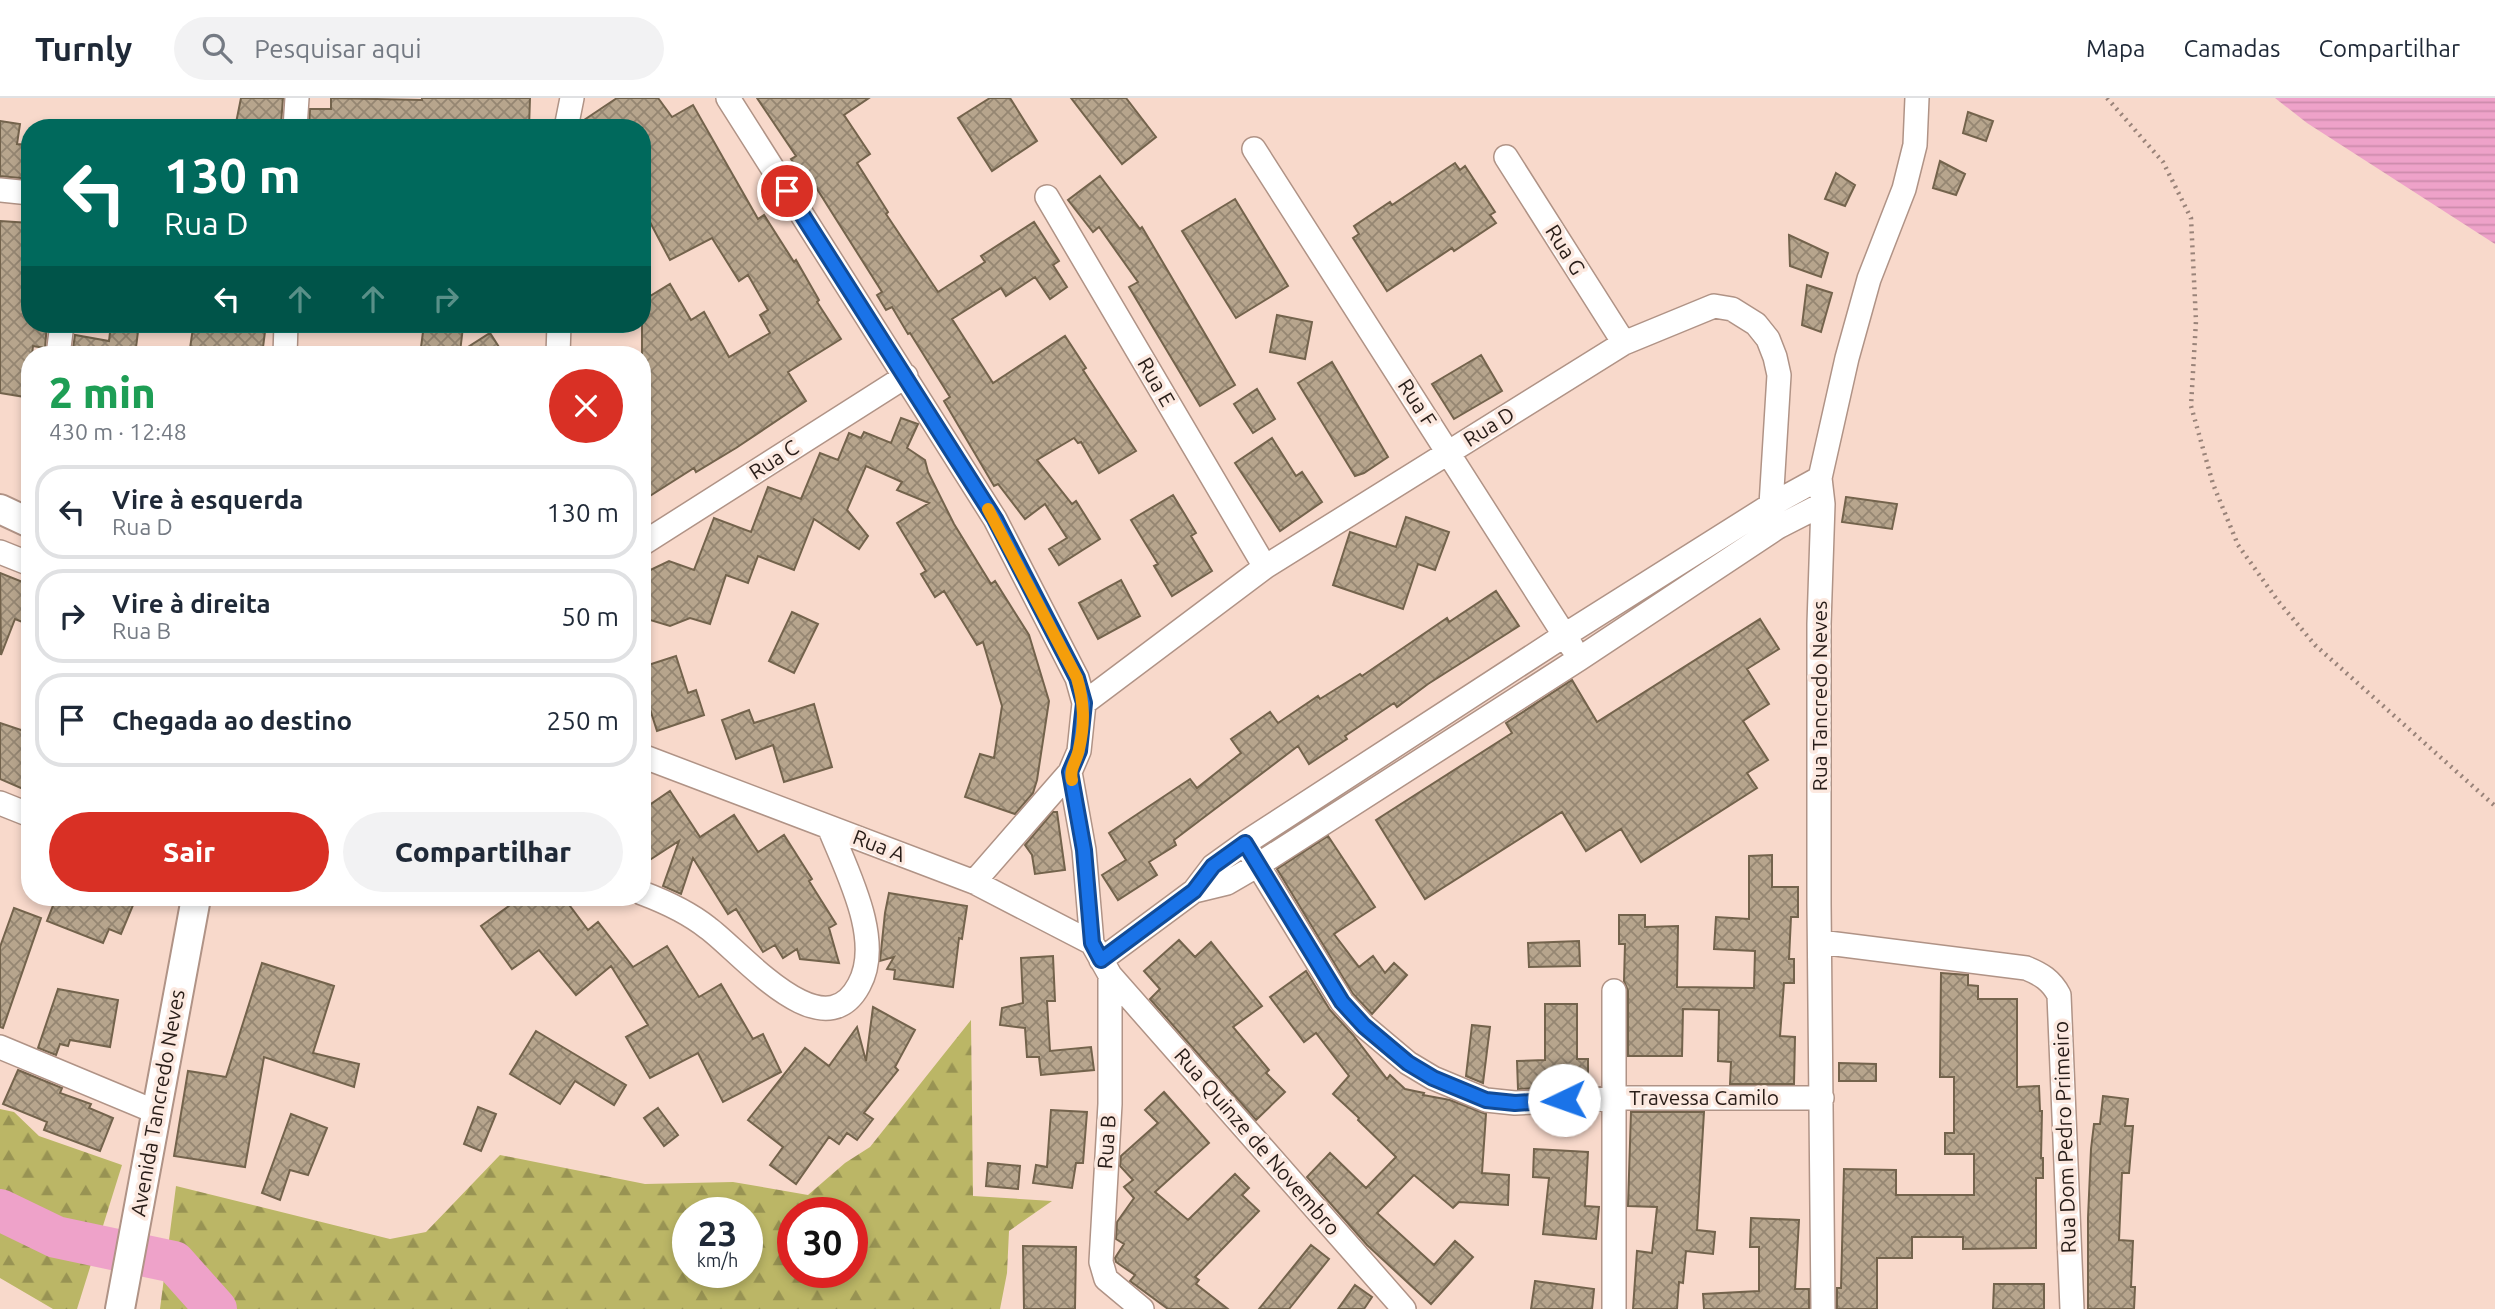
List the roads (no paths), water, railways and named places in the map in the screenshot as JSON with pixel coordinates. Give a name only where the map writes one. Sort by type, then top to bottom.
[{"type":"street","points":[[296,119],[297,98]]},
{"type":"street","points":[[568,119],[572,98]]},
{"type":"street","name":"Rua B","points":[[728,98],[995,519],[1077,678],[1084,703],[1079,751],[1070,772],[1101,959],[1110,1104],[1101,1262],[1106,1279],[1142,1309]]},
{"type":"street","name":"Rua Tancredo Neves","points":[[1823,1309],[1819,624],[1823,504],[1820,478],[1847,358],[1869,279],[1904,189],[1915,145],[1917,98]]},
{"type":"street","name":"Rua F","points":[[1254,149],[1579,659]]},
{"type":"street","name":"Rua G","points":[[1506,157],[1624,343]]},
{"type":"street","points":[[0,190],[21,192]]},
{"type":"street","name":"Rua E","points":[[1047,197],[1265,567]]},
{"type":"street","name":"Rua D","points":[[1084,703],[1265,567],[1624,343],[1714,306],[1732,309],[1756,324],[1768,340],[1775,356],[1779,375],[1774,516]]},
{"type":"street","name":"Rua C","points":[[651,538],[906,376]]},
{"type":"street","points":[[1194,891],[1227,883],[1258,865],[1579,659],[1774,516],[1820,478]]},
{"type":"street","points":[[1101,959],[1194,891],[1213,866],[1245,843],[1565,635],[1774,516],[1823,504]]},
{"type":"street","points":[[0,509],[21,519]]},
{"type":"street","points":[[0,552],[21,560]]},
{"type":"street","name":"Rua A","points":[[651,759],[974,882],[1101,959]]},
{"type":"street","points":[[974,882],[1070,772]]},
{"type":"street","points":[[0,803],[21,811]]},
{"type":"street","points":[[651,896],[673,905],[709,928],[779,989],[803,1004],[820,1009],[835,1007],[850,998],[861,982],[866,957],[865,926],[856,894],[829,827]]},
{"type":"street","name":"Travessa Camilo","points":[[1245,843],[1342,1002],[1364,1026],[1408,1063],[1433,1078],[1486,1100],[1515,1103],[1614,1098],[1822,1098]]},
{"type":"street","name":"Avenida Tancredo Neves","points":[[120,1309],[195,906]]},
{"type":"street","name":"Rua Dom Pedro Primeiro","points":[[1820,942],[2026,968],[2048,978],[2059,995],[2071,1309]]},
{"type":"street","name":"Rua Quinze de Novembro","points":[[1101,959],[1404,1309]]},
{"type":"street","points":[[1614,991],[1615,1309]]},
{"type":"street","points":[[0,1048],[156,1112]]},
{"type":"waterway","points":[[0,1210],[56,1237],[174,1262],[216,1309]]}]
